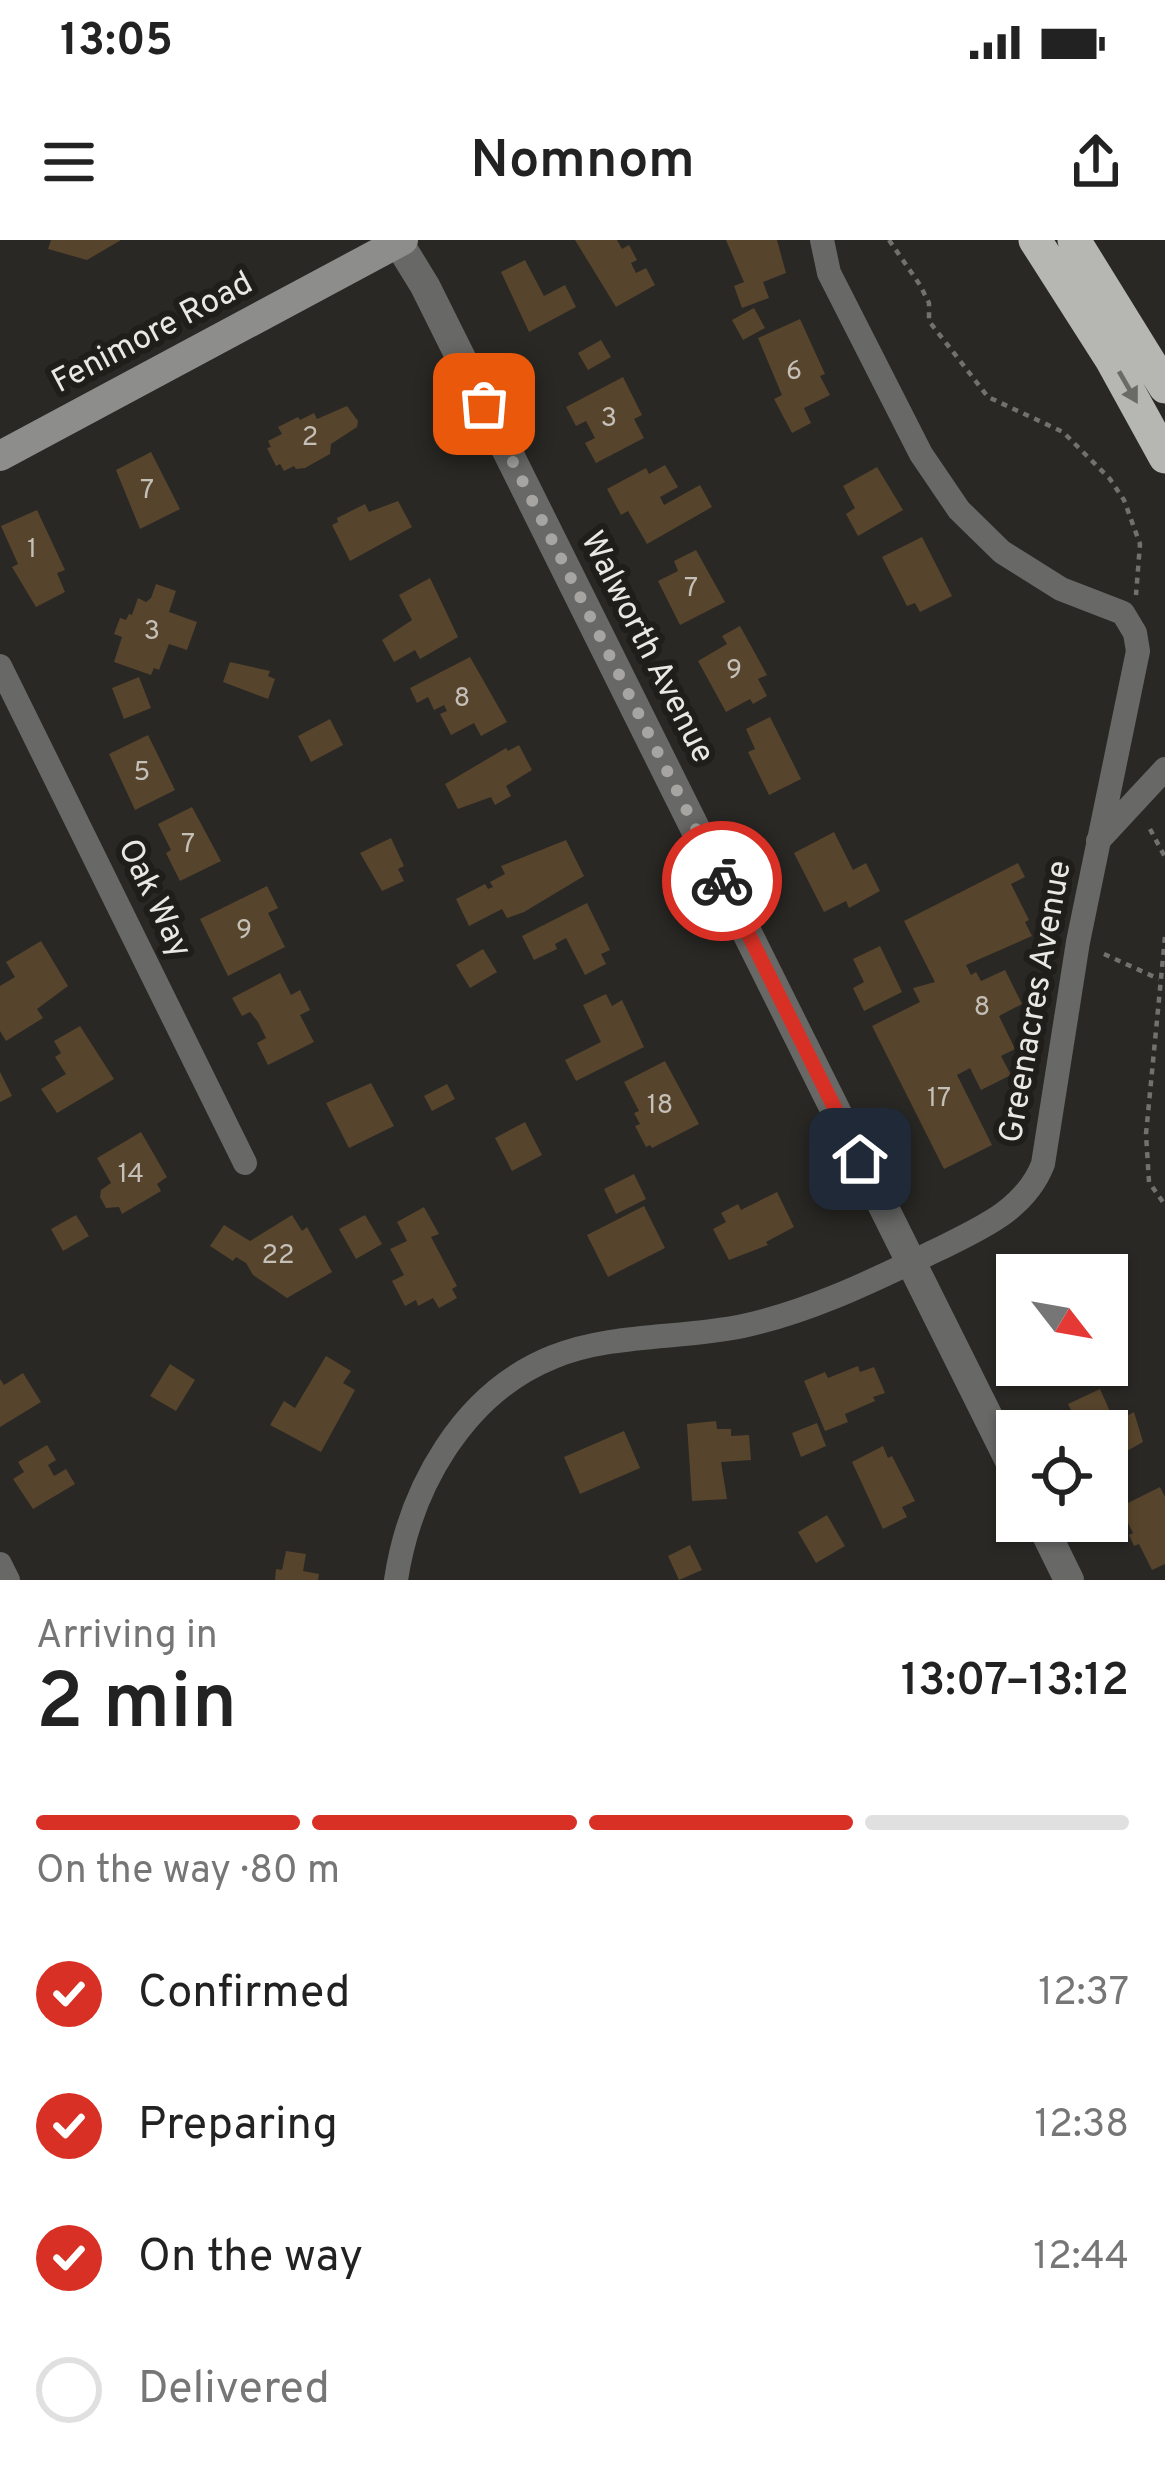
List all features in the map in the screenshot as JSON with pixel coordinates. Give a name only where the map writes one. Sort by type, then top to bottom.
[{"type":"highway","points":[[1035,240],[1099,339],[1165,458]]},
{"type":"highway","points":[[1074,240],[1165,388]]},
{"type":"main road","name":"Fenimore Road","points":[[0,456],[399,241]]},
{"type":"street","points":[[822,240],[829,273],[922,454],[959,510],[1002,552],[1060,590],[1115,610],[1130,621],[1138,651],[1098,841]]},
{"type":"street","name":"Walworth Avenue","points":[[399,241],[996,1432]]},
{"type":"street","name":"Oak Way","points":[[0,666],[245,1163]]},
{"type":"street","name":"Greenacres Avenue","points":[[396,1580],[428,1475],[478,1408],[529,1369],[582,1349],[741,1327],[847,1293],[996,1220],[1030,1191],[1048,1137],[1098,841],[1165,769]]},
{"type":"street","points":[[1050,1542],[1069,1580]]},
{"type":"street","points":[[0,1564],[8,1580]]},
{"type":"path","points":[[889,240],[929,302],[929,321],[988,397],[1063,432],[1110,479],[1124,500],[1140,544],[1136,599]]},
{"type":"path","points":[[1150,830],[1165,857]]},
{"type":"path","points":[[1165,937],[1146,1135],[1149,1183],[1165,1205]]},
{"type":"path","points":[[1078,942],[1159,979]]},
{"type":"building","points":[[51,240],[121,240],[87,260],[48,249]]},
{"type":"building","points":[[575,240],[617,240],[622,249],[629,245],[637,260],[631,263],[636,273],[646,268],[655,285],[616,307]]},
{"type":"building","points":[[726,240],[777,240],[786,273],[763,282],[769,298],[742,308],[734,286],[744,282]]},
{"type":"building","points":[[525,260],[544,296],[565,285],[576,307],[529,332],[501,272]]},
{"type":"building","points":[[754,308],[765,328],[743,340],[732,320]]},
{"type":"building","points":[[800,319],[830,395],[804,408],[811,423],[792,433],[774,399],[782,395],[758,338]]},
{"type":"building","points":[[601,340],[611,357],[588,370],[578,353]]},
{"type":"building","points":[[623,377],[642,415],[634,419],[644,438],[596,463],[585,443],[595,438],[586,421],[576,426],[566,407]]},
{"type":"building","points":[[347,406],[357,427],[331,444],[330,454],[305,468],[284,471],[280,464],[276,466],[267,448],[271,447],[268,441],[282,434],[278,427],[298,417],[314,413],[317,419]]},
{"type":"building","points":[[151,452],[180,509],[140,529],[116,470]]},
{"type":"building","points":[[665,465],[678,487],[660,497],[664,505],[700,485],[712,507],[647,544],[628,511],[621,515],[607,489],[646,468],[649,474]]},
{"type":"building","points":[[877,467],[903,510],[858,536],[846,514],[855,508],[843,486]]},
{"type":"building","points":[[398,501],[412,527],[350,561],[332,525],[337,518],[365,504],[369,512]]},
{"type":"building","points":[[37,510],[65,570],[57,573],[65,592],[36,607],[12,567],[18,564],[1,526]]},
{"type":"building","points":[[922,537],[952,596],[920,612],[915,603],[907,606],[882,557]]},
{"type":"building","points":[[696,550],[725,602],[680,625],[658,581],[678,571],[674,561]]},
{"type":"building","points":[[430,578],[458,637],[420,659],[415,650],[394,662],[382,640],[412,620],[399,595]]},
{"type":"building","points":[[156,584],[176,591],[169,612],[197,622],[187,650],[169,644],[159,670],[154,668],[151,675],[114,662],[122,637],[114,634],[120,618],[132,615],[138,598],[146,602],[151,598]]},
{"type":"building","points":[[740,626],[767,675],[758,679],[767,696],[726,712],[698,661],[727,644],[722,636]]},
{"type":"building","points":[[470,657],[507,722],[481,736],[474,723],[451,735],[440,714],[447,711],[444,705],[434,710],[428,697],[417,703],[410,688]]},
{"type":"building","points":[[230,662],[270,671],[268,676],[275,679],[268,699],[223,682]]},
{"type":"building","points":[[139,677],[151,708],[124,719],[112,688]]},
{"type":"building","points":[[770,717],[801,779],[769,795],[748,752],[755,749],[746,729]]},
{"type":"building","points":[[330,719],[343,745],[311,762],[298,736]]},
{"type":"building","points":[[148,735],[175,790],[135,810],[109,754]]},
{"type":"building","points":[[519,745],[532,770],[506,786],[511,796],[495,805],[491,797],[458,809],[445,784]]},
{"type":"building","points":[[192,807],[221,861],[180,881],[158,824]]},
{"type":"building","points":[[834,832],[853,870],[866,863],[880,891],[849,908],[846,901],[824,912],[794,853]]},
{"type":"building","points":[[391,838],[404,866],[398,869],[404,881],[382,891],[360,853]]},
{"type":"building","points":[[566,840],[584,876],[524,912],[507,918],[502,909],[469,926],[456,899],[485,884],[488,889],[493,887],[490,882],[505,874],[501,866]]},
{"type":"building","points":[[1018,863],[1025,877],[1011,884],[1032,936],[966,965],[981,981],[1005,970],[1022,1004],[999,1016],[1015,1049],[1001,1056],[1011,1075],[981,1090],[970,1068],[957,1075],[992,1145],[944,1169],[872,1026],[920,1002],[913,988],[935,982],[904,921]]},
{"type":"building","points":[[267,886],[278,908],[268,913],[285,947],[228,976],[200,919]]},
{"type":"building","points":[[587,903],[610,950],[601,954],[606,964],[585,975],[566,938],[555,944],[557,949],[534,960],[522,936]]},
{"type":"building","points":[[41,941],[68,986],[37,1009],[43,1018],[6,1041],[0,1031],[0,986],[15,977],[6,962]]},
{"type":"building","points":[[880,946],[902,992],[864,1011],[853,988],[864,982],[853,959]]},
{"type":"building","points":[[483,949],[497,972],[470,988],[456,965]]},
{"type":"building","points":[[280,973],[291,995],[300,990],[310,1010],[300,1015],[314,1042],[268,1065],[257,1043],[266,1038],[258,1022],[250,1012],[242,1016],[232,998]]},
{"type":"building","points":[[606,994],[612,1006],[622,1000],[644,1047],[576,1081],[565,1060],[601,1042],[583,1005]]},
{"type":"building","points":[[80,1026],[114,1079],[57,1113],[41,1089],[66,1074],[55,1057],[61,1053],[54,1041]]},
{"type":"building","points":[[665,1061],[699,1124],[646,1147],[635,1126],[640,1124],[634,1113],[639,1111],[624,1082]]},
{"type":"building","points":[[0,1072],[12,1096],[0,1102]]},
{"type":"building","points":[[371,1083],[394,1126],[349,1148],[326,1103]]},
{"type":"building","points":[[447,1084],[455,1099],[432,1111],[424,1096]]},
{"type":"building","points":[[525,1122],[542,1155],[512,1171],[495,1138]]},
{"type":"building","points":[[141,1132],[167,1177],[157,1184],[161,1191],[122,1214],[119,1207],[106,1208],[100,1197],[111,1183],[97,1158]]},
{"type":"building","points":[[634,1174],[646,1199],[616,1214],[604,1189]]},
{"type":"building","points":[[777,1192],[794,1227],[766,1242],[768,1245],[729,1260],[713,1229],[726,1222],[721,1213],[738,1204],[741,1210]]},
{"type":"building","points":[[644,1206],[665,1248],[608,1277],[587,1235]]},
{"type":"building","points":[[424,1207],[439,1234],[431,1237],[457,1286],[452,1289],[457,1298],[439,1308],[433,1298],[405,1306],[392,1281],[404,1275],[390,1249],[407,1241],[397,1222]]},
{"type":"building","points":[[76,1215],[89,1236],[63,1251],[51,1229]]},
{"type":"building","points":[[292,1215],[302,1231],[307,1227],[332,1272],[287,1298],[253,1275],[246,1263],[236,1257],[233,1261],[210,1246],[224,1225],[250,1241]]},
{"type":"building","points":[[365,1215],[382,1244],[356,1259],[339,1229]]},
{"type":"building","points":[[326,1356],[351,1371],[343,1383],[355,1390],[321,1452],[270,1425],[284,1401],[295,1408]]},
{"type":"building","points":[[170,1364],[195,1380],[176,1411],[150,1396]]},
{"type":"building","points":[[858,1366],[860,1372],[874,1367],[885,1393],[845,1414],[848,1422],[825,1431],[804,1381]]},
{"type":"building","points":[[23,1373],[41,1402],[0,1427],[0,1379],[4,1385]]},
{"type":"building","points":[[1100,1389],[1109,1410],[1071,1410],[1068,1404]]},
{"type":"building","points":[[1134,1412],[1143,1442],[1128,1450],[1128,1415]]},
{"type":"building","points":[[716,1421],[717,1429],[731,1429],[731,1436],[749,1435],[751,1460],[721,1462],[727,1499],[692,1501],[687,1424]]},
{"type":"building","points":[[817,1423],[826,1446],[801,1457],[792,1433]]},
{"type":"building","points":[[624,1431],[640,1468],[580,1494],[564,1457]]},
{"type":"building","points":[[47,1445],[56,1460],[48,1465],[54,1476],[66,1469],[75,1484],[33,1509],[13,1479],[24,1472],[18,1462]]},
{"type":"building","points":[[883,1446],[915,1501],[902,1507],[907,1517],[883,1529],[852,1462]]},
{"type":"building","points":[[1160,1487],[1165,1497],[1165,1564],[1152,1570],[1139,1544],[1134,1546],[1128,1503]]},
{"type":"building","points":[[827,1515],[845,1546],[816,1563],[798,1532]]},
{"type":"building","points":[[690,1545],[702,1570],[679,1580],[668,1556]]},
{"type":"building","points":[[286,1551],[306,1554],[303,1571],[319,1574],[318,1580],[275,1580]]},
{"type":"way so far","points":[[484,404],[722,881]]},
{"type":"route","points":[[722,881],[860,1159]]}]
